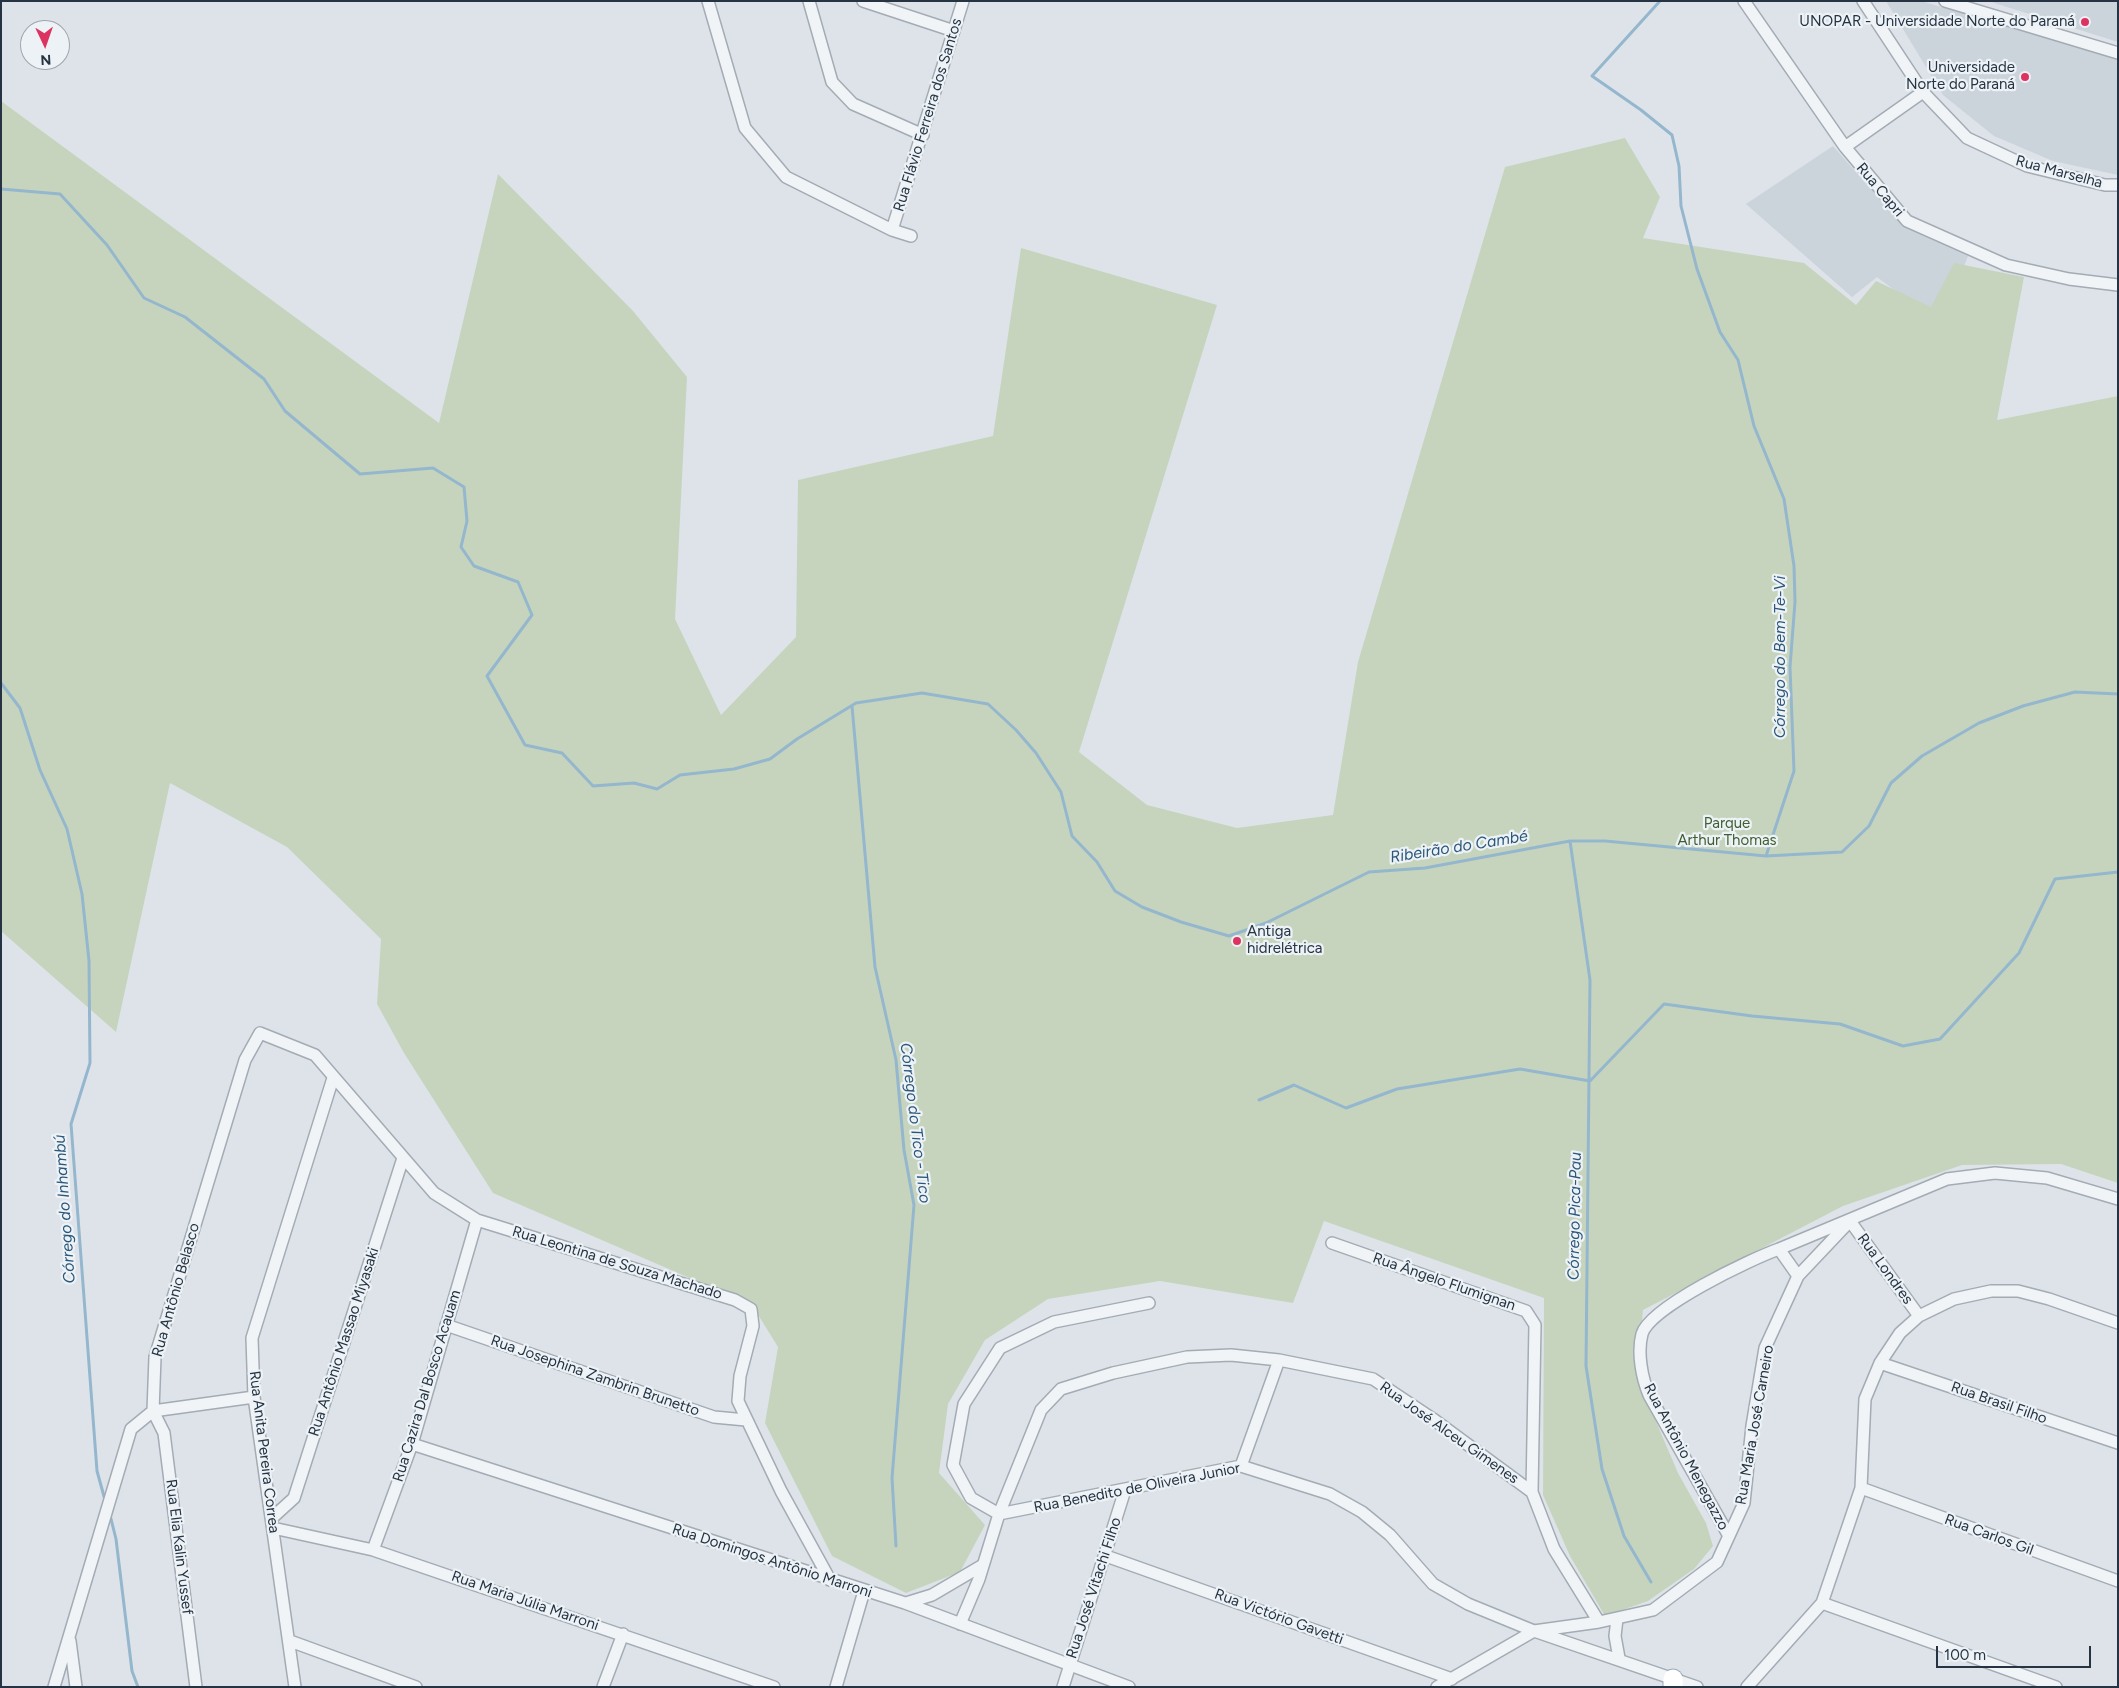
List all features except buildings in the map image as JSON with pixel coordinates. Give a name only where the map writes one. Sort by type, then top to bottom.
[{"type":"street","points":[[708,1],[745,128],[786,177],[892,230],[912,236]]},
{"type":"street","points":[[809,1],[832,82],[853,104],[923,135]]},
{"type":"street","points":[[863,1],[954,31]]},
{"type":"street","name":"Rua Flávio Ferreira dos Santos","points":[[892,230],[963,1]]},
{"type":"street","name":"Rua Capri","points":[[1744,1],[1845,147],[1907,221],[2006,265],[2069,279],[2118,285]]},
{"type":"street","name":"Rua Marselha","points":[[1863,1],[1923,92],[1967,138],[2026,166],[2105,185],[2118,185]]},
{"type":"street","points":[[1945,1],[2118,53]]},
{"type":"street","points":[[1845,147],[1923,92]]},
{"type":"street","name":"Rua Leontina de Souza Machado","points":[[260,1033],[314,1055],[434,1193],[477,1220],[735,1300],[751,1309],[753,1326],[737,1395],[746,1420],[830,1580]]},
{"type":"street","name":"Rua Antônio Belasco","points":[[153,1411],[155,1357],[245,1060],[260,1033]]},
{"type":"street","name":"Rua Anita Pereira Correa","points":[[295,1687],[254,1397],[252,1338],[333,1078]]},
{"type":"street","name":"Rua Antônio Massao Miyasaki","points":[[273,1523],[294,1498],[403,1158]]},
{"type":"street","name":"Rua Antônio Menegazzo","points":[[1729,1536],[1644,1382],[1641,1355],[1642,1334],[1656,1315],[1711,1281],[1756,1257],[1850,1221],[1947,1179],[1996,1173],[2047,1178],[2118,1199]]},
{"type":"street","name":"Rua Cazira Dal Bosco Acauam","points":[[373,1550],[412,1444],[477,1220]]},
{"type":"street","name":"Rua Maria José Carneiro","points":[[1437,1687],[1534,1631],[1617,1619],[1653,1610],[1717,1562],[1744,1503],[1752,1426],[1765,1348],[1798,1276],[1850,1221]]},
{"type":"street","name":"Rua Londres","points":[[1850,1221],[1919,1316]]},
{"type":"street","name":"Rua Ângelo Flumignan","points":[[1332,1243],[1526,1311],[1535,1325],[1532,1492],[1554,1549],[1599,1622]]},
{"type":"street","points":[[1779,1249],[1798,1276]]},
{"type":"street","points":[[1747,1687],[1822,1603],[1861,1488],[1864,1399],[1880,1363],[1900,1333],[1919,1316],[1954,1299],[1991,1292],[2018,1291],[2049,1299],[2118,1323]]},
{"type":"street","points":[[999,1514],[971,1498],[954,1465],[964,1404],[1000,1348],[1054,1322],[1149,1303]]},
{"type":"street","name":"Rua Josephina Zambrin Brunetto","points":[[446,1325],[714,1417],[746,1420]]},
{"type":"street","name":"Rua José Alceu Gimenes","points":[[960,1624],[983,1565],[999,1514],[1041,1410],[1061,1389],[1113,1374],[1187,1357],[1230,1355],[1279,1360],[1372,1379],[1433,1419],[1532,1492]]},
{"type":"street","points":[[1241,1466],[1279,1360]]},
{"type":"street","name":"Rua Brasil Filho","points":[[1880,1363],[2118,1443]]},
{"type":"street","points":[[54,1687],[131,1429],[153,1411],[254,1397]]},
{"type":"street","name":"Rua Elia Kalin Yussef","points":[[153,1411],[164,1433],[196,1687]]},
{"type":"street","name":"Rua Domingos Antônio Marroni","points":[[412,1444],[905,1603],[1129,1687]]},
{"type":"street","name":"Rua Benedito de Oliveira Junior","points":[[999,1514],[1241,1466],[1330,1494],[1362,1512],[1390,1535],[1433,1584],[1468,1604],[1534,1631],[1619,1658],[1673,1683],[1697,1687]]},
{"type":"street","name":"Rua Carlos Gil","points":[[1861,1488],[2118,1581]]},
{"type":"street","name":"Rua José Vitachi Filho","points":[[1063,1687],[1106,1556],[1125,1490]]},
{"type":"street","name":"Rua Maria Júlia Marroni","points":[[273,1523],[373,1550],[774,1687]]},
{"type":"street","name":"Rua Victório Gavetti","points":[[1106,1556],[1452,1679]]},
{"type":"street","points":[[905,1603],[932,1595],[983,1565]]},
{"type":"street","points":[[836,1687],[864,1591]]},
{"type":"street","points":[[1822,1603],[2056,1687]]},
{"type":"street","points":[[1617,1619],[1615,1636],[1619,1658]]},
{"type":"street","points":[[70,1634],[76,1687]]},
{"type":"street","points":[[603,1687],[623,1634]]},
{"type":"street","points":[[290,1641],[416,1687]]},
{"type":"shaded area","name":"Universidade Norte do Paraná","points":[[1886,1],[1921,1],[2118,59],[2118,175],[2053,161],[1994,136],[1943,95]]},
{"type":"shaded area","name":"UNOPAR - Universidade Norte do Paraná","points":[[1988,1],[2118,1],[2118,42]]},
{"type":"shaded area","points":[[1833,146],[1905,228],[1968,256],[1941,325],[1877,277],[1852,297],[1746,204]]},
{"type":"green space","name":"Parque Arthur Thomas","points":[[1,101],[439,423],[498,174],[633,311],[687,377],[675,619],[721,715],[796,637],[798,480],[993,436],[1021,248],[1217,305],[1079,752],[1147,805],[1237,828],[1333,815],[1358,662],[1505,167],[1625,138],[1660,197],[1643,238],[1804,263],[1856,305],[1876,281],[1931,307],[1954,263],[2024,277],[1997,420],[2118,396],[2118,1183],[2061,1164],[1962,1165],[1843,1206],[1643,1310],[1637,1377],[1678,1473],[1706,1523],[1713,1546],[1694,1569],[1648,1601],[1605,1616],[1570,1556],[1543,1495],[1544,1298],[1324,1221],[1293,1303],[1160,1281],[1048,1299],[985,1340],[948,1404],[939,1473],[985,1525],[960,1572],[906,1593],[832,1556],[765,1423],[778,1347],[752,1305],[493,1193],[404,1053],[377,1004],[381,939],[287,847],[170,783],[116,1032],[1,931]]},
{"type":"waterway","name":"Córrego do Bem-Te-Vi","points":[[1660,1],[1592,76],[1641,110],[1672,135],[1679,166],[1681,206],[1697,269],[1720,332],[1738,360],[1754,426],[1784,499],[1794,566],[1795,602],[1790,667],[1794,771],[1766,856]]},
{"type":"waterway","name":"Ribeirão do Cambé","points":[[1,189],[60,194],[107,245],[144,298],[185,317],[264,379],[285,411],[360,474],[433,468],[464,487],[467,521],[461,547],[474,566],[518,582],[532,615],[487,676],[525,745],[562,753],[593,786],[634,783],[657,789],[680,775],[734,769],[770,759],[797,739],[856,703],[922,693],[988,704],[1016,730],[1036,753],[1061,792],[1072,836],[1097,862],[1115,891],[1142,907],[1181,922],[1229,936],[1266,923],[1369,872],[1425,868],[1570,841],[1605,841],[1766,856],[1842,852],[1869,826],[1891,783],[1922,756],[1979,723],[2023,706],[2075,692],[2118,694]]},
{"type":"waterway","name":"Córrego do Inhambú","points":[[1,683],[20,708],[40,770],[67,829],[82,894],[89,961],[90,1063],[71,1124],[97,1471],[105,1500]]},
{"type":"waterway","name":"Córrego do Tico - Tico","points":[[852,706],[875,967],[896,1060],[904,1150],[914,1205],[892,1478],[896,1546]]},
{"type":"waterway","name":"Córrego Pica-Pau","points":[[1570,841],[1590,980],[1586,1366],[1602,1469],[1624,1536],[1651,1582]]},
{"type":"waterway","points":[[1259,1100],[1294,1085],[1346,1108],[1397,1089],[1520,1069],[1590,1081],[1664,1004],[1752,1016],[1840,1024],[1903,1046],[1940,1039],[2019,953],[2055,879],[2118,872]]},
{"type":"waterway","name":"Córrego do Inhambú","points":[[110,1515],[116,1539],[132,1671],[138,1687]]},
{"type":"place","name":"UNOPAR - Universidade Norte do Paraná","points":[[2085,22]]},
{"type":"place","name":"Universidade Norte do Paraná","points":[[2025,77]]},
{"type":"place","name":"Antiga hidrelétrica","points":[[1237,941]]}]
